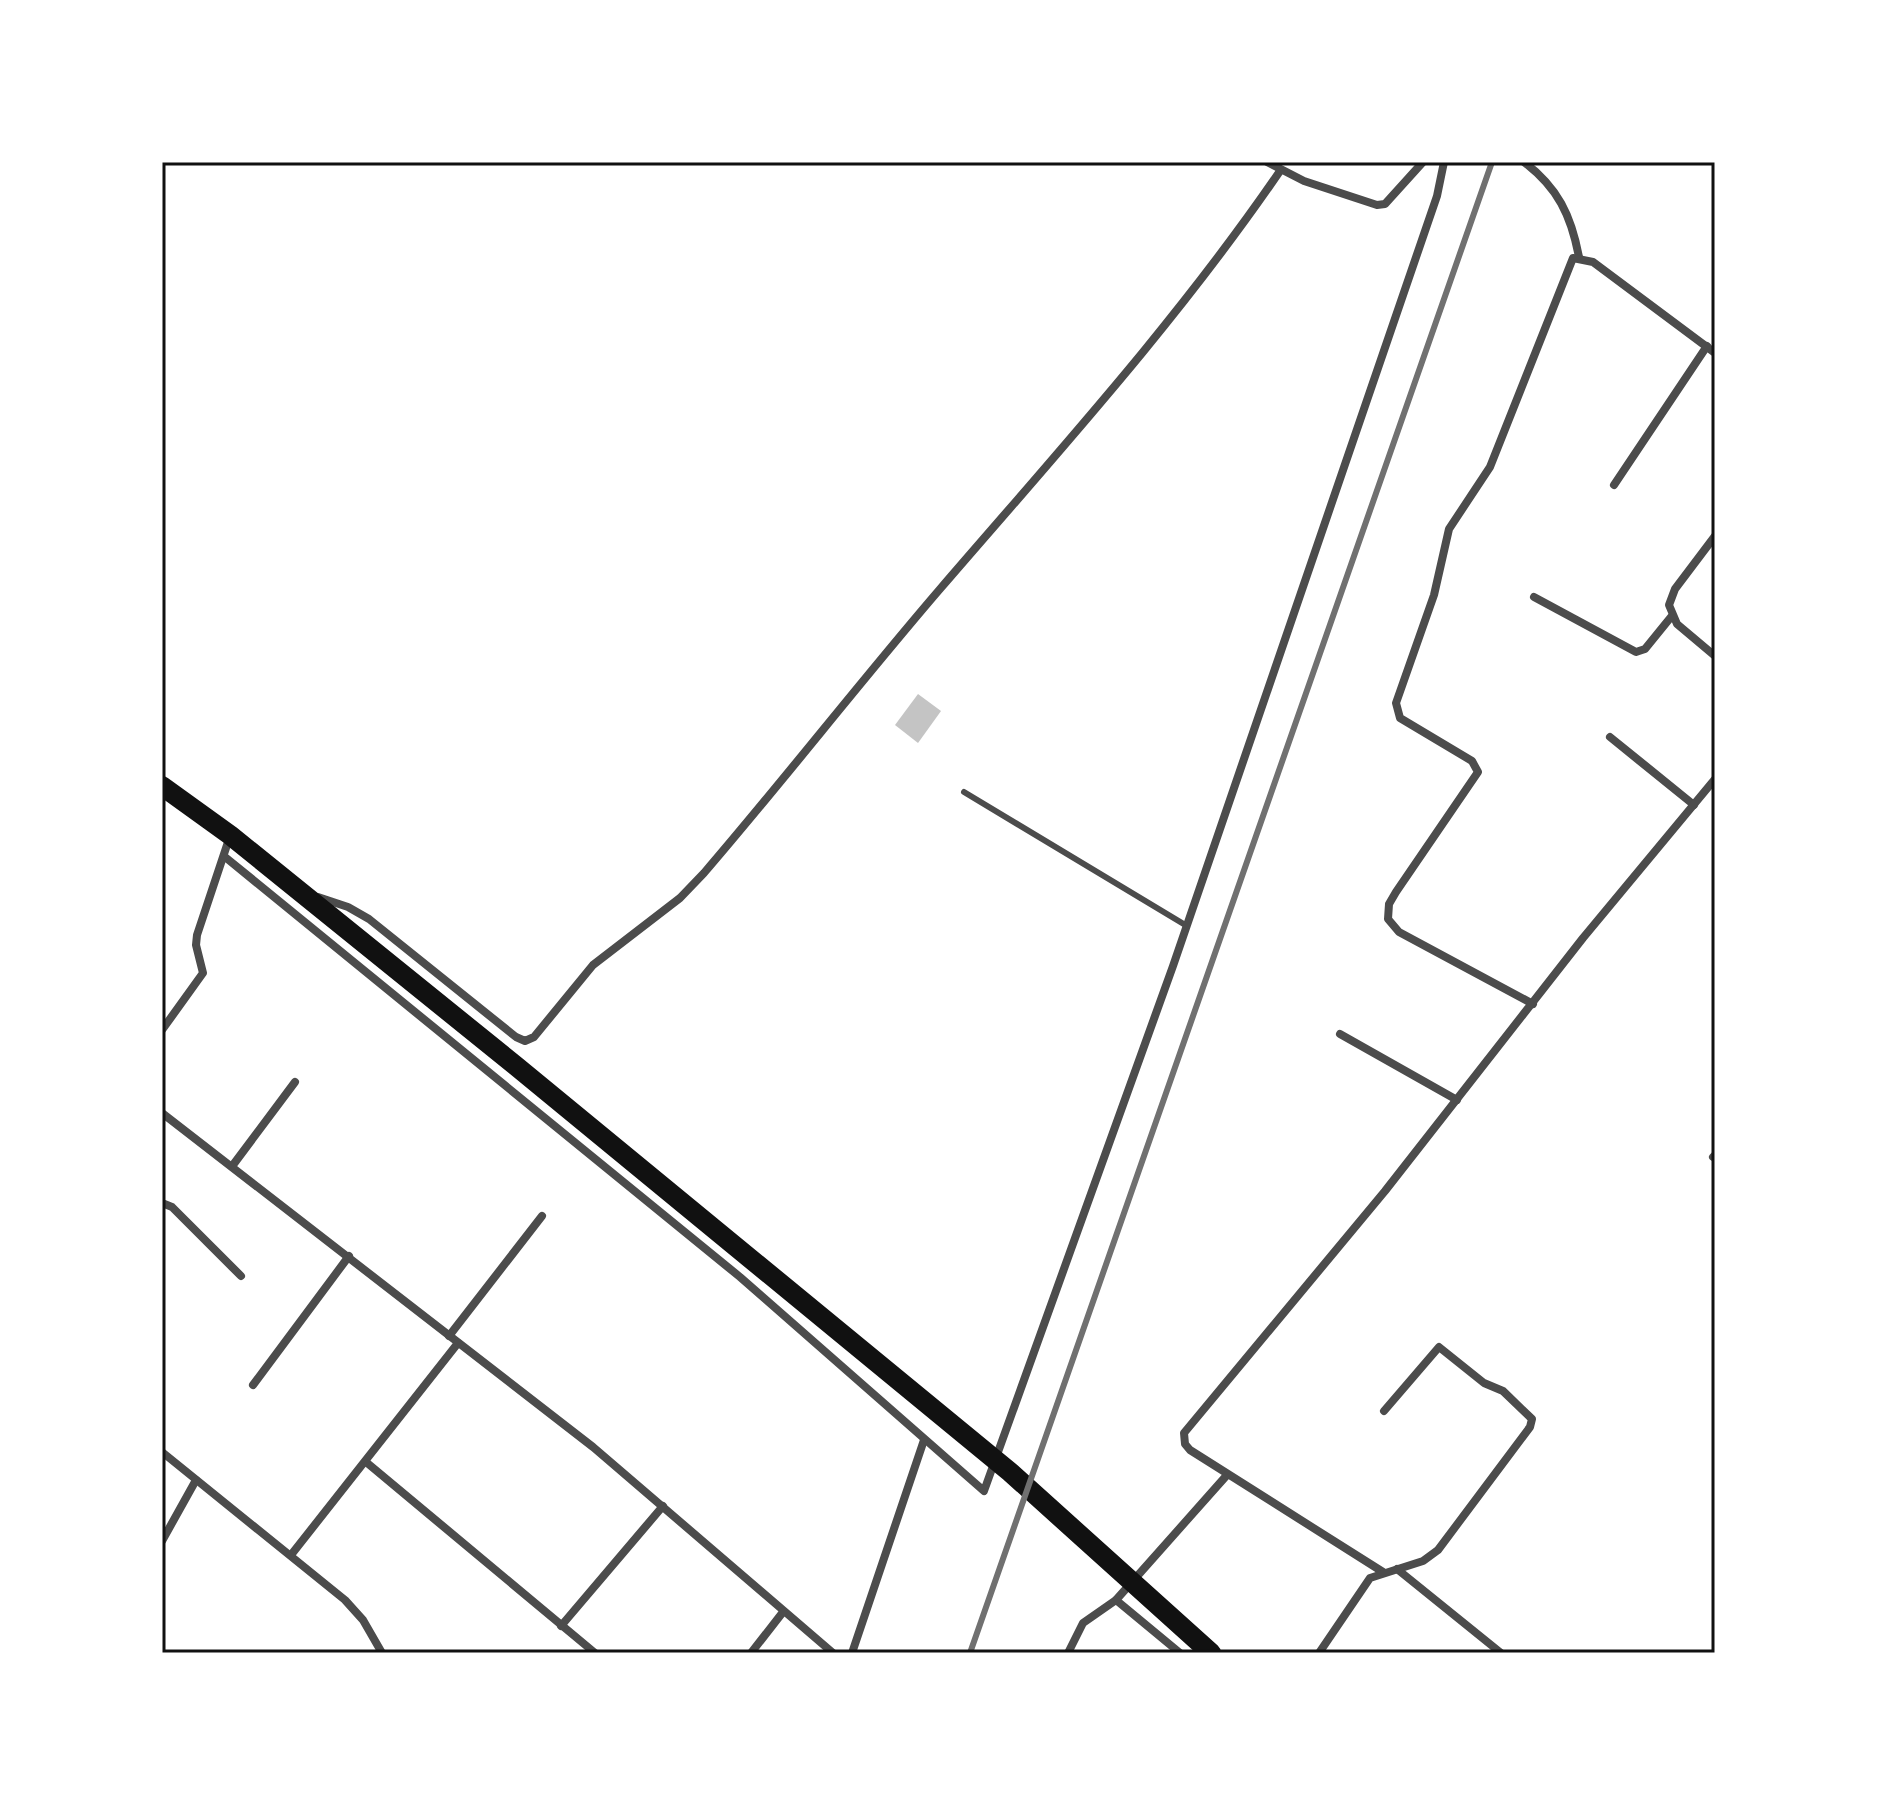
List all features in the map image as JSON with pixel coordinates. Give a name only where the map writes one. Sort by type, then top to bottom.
[{"type":"main road","points":[[162,786],[230,835],[529,1076],[1010,1472],[1211,1653]]},
{"type":"street","points":[[1267,162],[1280,171],[1377,205],[1385,204],[1423,162]]},
{"type":"street","points":[[225,857],[730,1269],[979,1490],[985,1490],[1187,926],[1437,196],[1444,162]]},
{"type":"street","points":[[1524,162],[1549,184],[1566,208],[1579,257]]},
{"type":"street","points":[[302,893],[357,911],[516,1037],[525,1041],[534,1037],[593,965],[680,898],[714,862],[938,592],[1142,357],[1219,259],[1280,171]]},
{"type":"street","points":[[1579,257],[1593,262],[1715,353]]},
{"type":"street","points":[[1533,1004],[1399,932],[1388,919],[1389,904],[1396,892],[1478,772],[1472,761],[1400,718],[1395,707],[1417,635],[1434,595],[1449,529],[1490,467],[1568,265],[1579,257]]},
{"type":"street","points":[[1614,485],[1707,346]]},
{"type":"street","points":[[1715,536],[1675,589],[1669,605],[1671,617],[1715,656]]},
{"type":"street","points":[[1534,597],[1636,652],[1645,649],[1671,617]]},
{"type":"street","points":[[1610,737],[1694,805]]},
{"type":"street","points":[[1383,1572],[1190,1450],[1185,1444],[1184,1433],[1715,779]]},
{"type":"street","points":[[162,1030],[203,973],[197,935],[230,835]]},
{"type":"street","points":[[1340,1034],[1457,1100]]},
{"type":"street","points":[[233,1165],[295,1082]]},
{"type":"street","points":[[162,1113],[233,1165],[663,1506],[833,1653]]},
{"type":"street","points":[[162,1203],[172,1207],[241,1276]]},
{"type":"street","points":[[449,1336],[542,1216]]},
{"type":"street","points":[[253,1385],[349,1256]]},
{"type":"street","points":[[291,1555],[458,1343]]},
{"type":"street","points":[[1319,1653],[1365,1583],[1383,1572],[1423,1561],[1438,1550],[1530,1427],[1532,1419],[1503,1391],[1484,1383],[1439,1347],[1384,1411]]},
{"type":"street","points":[[852,1653],[924,1440]]},
{"type":"street","points":[[162,1452],[356,1610],[382,1653]]},
{"type":"street","points":[[366,1462],[595,1653]]},
{"type":"street","points":[[1068,1653],[1083,1623],[1116,1600],[1227,1475]]},
{"type":"street","points":[[162,1541],[196,1480]]},
{"type":"street","points":[[561,1626],[663,1506]]},
{"type":"street","points":[[1397,1569],[1501,1653]]},
{"type":"street","points":[[1116,1600],[1180,1653]]},
{"type":"street","points":[[751,1653],[783,1612]]},
{"type":"lane","points":[[964,792],[1187,926]]},
{"type":"building","points":[[918,694],[941,711],[918,743],[895,725]]},
{"type":"railway","points":[[970,1653],[1492,162]]}]
